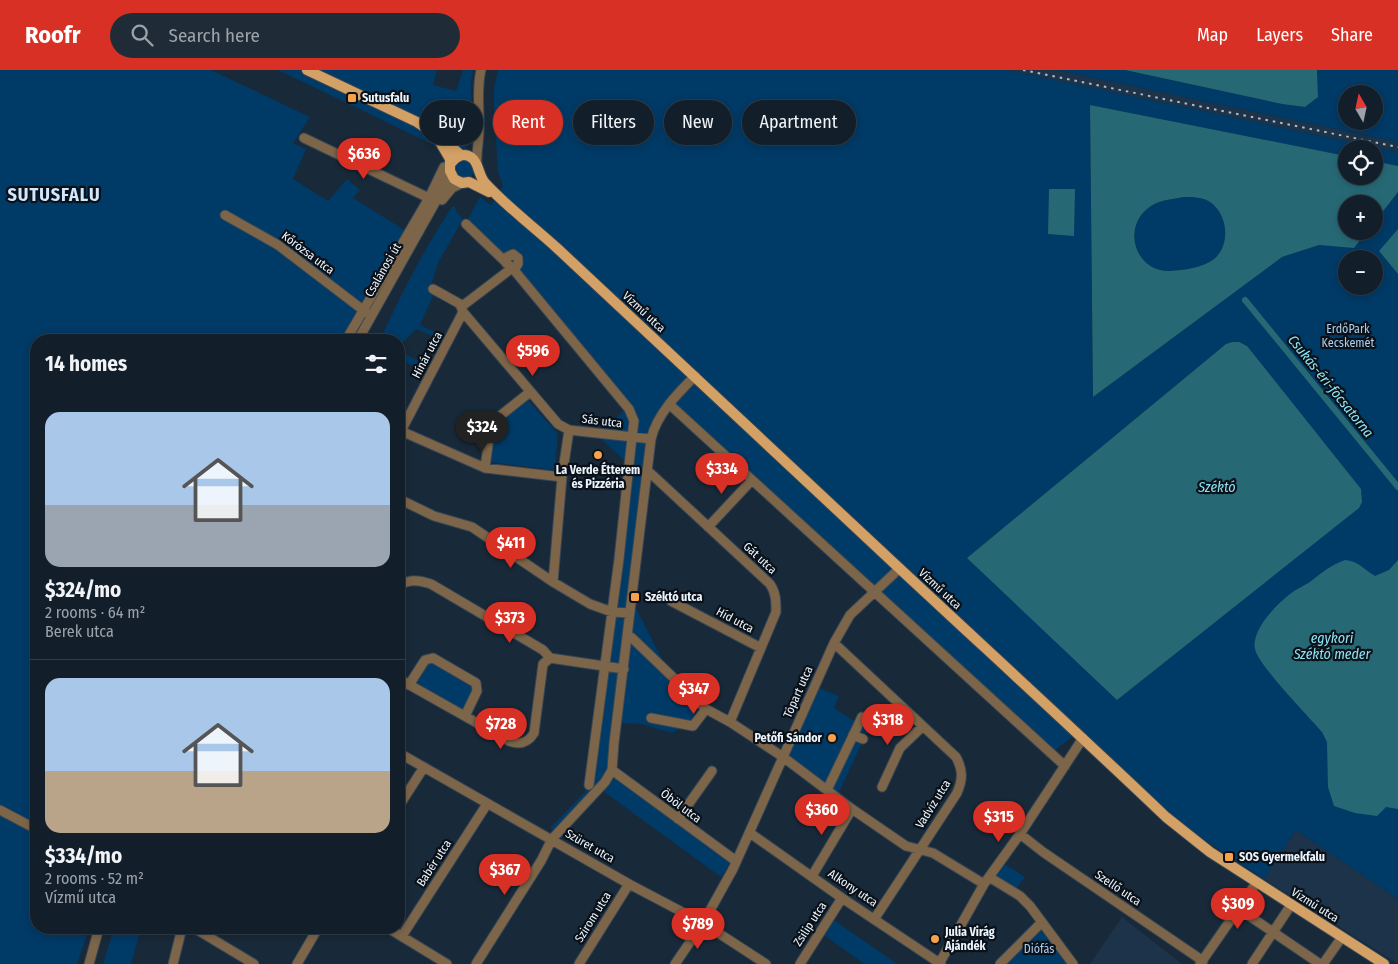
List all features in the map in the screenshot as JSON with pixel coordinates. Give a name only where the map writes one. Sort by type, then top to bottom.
[{"type":"main road","points":[[307,70],[406,116],[420,125]]},
{"type":"main road","points":[[442,145],[448,155],[448,167],[454,179],[478,186],[503,201]]},
{"type":"main road","points":[[450,145],[464,155],[472,158],[483,181],[503,201]]},
{"type":"main road","points":[[448,167],[455,158],[464,155]]},
{"type":"main road","points":[[465,183],[475,178],[478,169]]},
{"type":"main road","name":"Vízmű utca","points":[[503,201],[695,376],[1185,833],[1210,852],[1384,964]]},
{"type":"street","points":[[478,100],[481,70]]},
{"type":"street","points":[[304,138],[432,200],[350,334]]},
{"type":"street","points":[[464,155],[473,145]]},
{"type":"street","points":[[477,145],[478,169]]},
{"type":"street","name":"Csalánosi út","points":[[430,213],[432,200],[446,183],[448,167]]},
{"type":"street","name":"Csalánosi út","points":[[361,334],[430,213],[448,192],[465,183]]},
{"type":"street","name":"Kőrózsa utca","points":[[225,215],[278,246],[371,317]]},
{"type":"street","points":[[466,224],[511,267],[629,409],[634,421],[623,530],[589,785]]},
{"type":"street","points":[[462,310],[511,267]]},
{"type":"street","name":"Sás utca","points":[[433,289],[460,304],[462,310],[558,424],[569,430],[651,440]]},
{"type":"street","name":"Hínár utca","points":[[405,423],[462,310]]},
{"type":"street","points":[[476,964],[552,839],[605,782],[612,770],[651,440],[656,425],[669,404],[695,376]]},
{"type":"street","points":[[485,468],[491,423],[530,392]]},
{"type":"street","points":[[669,404],[873,593],[1065,766]]},
{"type":"street","points":[[553,582],[562,477],[569,430]]},
{"type":"street","points":[[405,435],[485,468],[562,477]]},
{"type":"street","name":"Gát utca","points":[[647,470],[770,584],[774,590],[776,612],[730,722]]},
{"type":"street","points":[[708,527],[752,480]]},
{"type":"street","points":[[405,502],[434,516],[472,527],[553,582],[590,604],[612,612],[630,613]]},
{"type":"street","name":"Tópart utca","points":[[675,964],[702,923],[750,833],[834,643],[850,615],[900,568]]},
{"type":"street","points":[[405,582],[417,580],[431,584],[543,650],[550,658],[624,669]]},
{"type":"street","name":"Híd utca","points":[[671,600],[762,648]]},
{"type":"street","points":[[627,636],[631,637],[706,709],[730,722],[783,757],[852,809],[906,846],[933,853],[1020,896],[1073,964]]},
{"type":"street","name":"Vadvíz utca","points":[[834,643],[956,757],[962,774],[961,784],[957,793],[875,918]]},
{"type":"street","points":[[409,685],[425,660],[433,658],[476,684],[477,691],[465,716]]},
{"type":"street","points":[[405,683],[513,742],[521,743],[529,740],[534,733],[543,664],[550,658]]},
{"type":"street","points":[[651,718],[693,726],[706,709]]},
{"type":"street","points":[[827,790],[862,717]]},
{"type":"street","points":[[882,787],[900,748],[923,726]]},
{"type":"street","points":[[853,735],[863,739]]},
{"type":"street","points":[[940,964],[987,880],[1020,834],[1083,738]]},
{"type":"street","points":[[596,741],[614,743]]},
{"type":"street","name":"Szüret utca","points":[[405,756],[628,884],[702,923],[766,964]]},
{"type":"street","points":[[405,797],[424,767]]},
{"type":"street","name":"Öböl utca","points":[[612,770],[736,861]]},
{"type":"street","points":[[678,819],[712,771]]},
{"type":"street","name":"Babér utca","points":[[405,931],[487,804]]},
{"type":"street","points":[[812,876],[852,809]]},
{"type":"street","points":[[0,810],[30,826]]},
{"type":"street","name":"Alkony utca","points":[[750,833],[940,964]]},
{"type":"street","name":"Szellő utca","points":[[1020,834],[1202,962]]},
{"type":"street","points":[[1202,962],[1257,882]]},
{"type":"street","name":"Szirom utca","points":[[579,964],[628,884]]},
{"type":"street","name":"Zsilip utca","points":[[800,964],[842,898]]},
{"type":"street","points":[[1257,962],[1291,905]]},
{"type":"street","points":[[1239,909],[1321,964],[1342,937]]},
{"type":"street","points":[[1000,964],[1042,922]]},
{"type":"street","points":[[89,964],[96,934]]},
{"type":"street","points":[[173,964],[180,934]]},
{"type":"street","points":[[204,934],[254,964]]},
{"type":"street","points":[[297,964],[314,934]]},
{"type":"street","points":[[398,934],[448,964]]},
{"type":"shaded area","points":[[1007,70],[1056,70],[1398,142],[1398,152],[1383,149],[1383,140],[1341,140]]},
{"type":"shaded area","points":[[1296,830],[1398,899],[1398,964],[1264,879]]},
{"type":"shaded area","points":[[1122,917],[1182,964],[1090,964]]},
{"type":"green space","points":[[0,70],[211,70],[310,117],[293,143],[306,149],[293,179],[328,201],[347,179],[360,190],[353,198],[411,234],[355,334],[30,334],[30,934],[87,934],[77,964],[0,964]]},
{"type":"green space","points":[[278,70],[437,70],[433,85],[456,91],[463,70],[473,70],[472,100],[420,100],[420,138]]},
{"type":"green space","name":"ErdőPark Kecskemét","points":[[498,70],[1007,70],[1341,140],[1338,140],[1338,154],[1090,105],[1093,397],[1282,257],[1319,245],[1354,247],[1360,240],[1383,240],[1383,211],[1398,192],[1398,229],[1380,250],[1338,250],[1338,295],[1383,295],[1383,256],[1398,274],[1398,899],[1296,830],[1264,879],[1171,818],[1079,731],[1049,755],[672,403],[653,438],[633,602],[667,669],[699,702],[691,720],[672,733],[642,724],[618,723],[616,769],[733,857],[721,877],[603,791],[560,833],[550,828],[585,792],[628,464],[598,436],[624,410],[497,256],[464,226],[480,197],[491,205],[503,186],[498,172],[496,145],[563,145],[563,100],[494,100],[494,88]],"holes":[[[1232,342],[1246,346],[1361,489],[1362,496],[967,558],[1226,344]]]},
{"type":"green space","points":[[1056,70],[1125,70],[1282,104],[1305,107],[1318,97],[1317,70],[1398,70],[1398,142],[1341,130],[1383,130],[1383,85],[1338,85],[1338,129]]},
{"type":"green space","points":[[450,145],[467,145],[465,149],[457,150]]},
{"type":"green space","points":[[1383,149],[1398,152],[1398,166],[1383,163]]},
{"type":"green space","points":[[464,159],[471,162],[474,169],[471,176],[464,179],[457,176],[454,169],[457,162]]},
{"type":"green space","points":[[1184,197],[1204,199],[1216,207],[1224,222],[1225,238],[1223,246],[1214,259],[1204,265],[1175,271],[1158,269],[1148,264],[1140,256],[1134,235],[1136,224],[1142,214],[1151,206],[1162,201]]},
{"type":"green space","points":[[455,206],[456,211],[463,219],[438,263],[430,289],[447,302],[433,296],[420,325],[442,335],[440,339],[416,329],[405,340],[405,334],[383,334],[422,255],[452,207]]},
{"type":"green space","points":[[405,354],[425,364],[421,371],[405,362]]},
{"type":"green space","points":[[527,399],[558,434],[555,470],[490,462],[495,426]]},
{"type":"green space","points":[[432,660],[473,684],[473,692],[464,710],[459,709],[413,682],[425,662]]},
{"type":"green space","points":[[817,687],[839,696],[834,708],[868,730],[838,794],[787,756]]},
{"type":"green space","points":[[1005,864],[1025,877],[1016,889],[997,876]]},
{"type":"green space","points":[[834,920],[897,964],[864,964],[824,935]]},
{"type":"green space","name":"Diófás","points":[[1042,927],[1067,964],[1003,964]]},
{"type":"green space","points":[[112,934],[139,934],[131,964],[103,964]]},
{"type":"water","points":[[1125,70],[1317,70],[1318,97],[1305,107],[1282,104]]},
{"type":"water","points":[[1090,105],[1338,154],[1338,185],[1383,185],[1383,163],[1398,166],[1398,192],[1383,211],[1383,195],[1338,195],[1338,240],[1360,240],[1354,248],[1319,245],[1282,257],[1093,397]],"holes":[[[1184,197],[1210,202],[1221,214],[1224,222],[1225,238],[1219,253],[1214,259],[1204,265],[1175,271],[1158,269],[1148,264],[1140,256],[1134,235],[1136,224],[1142,214],[1151,206],[1167,200]]]},
{"type":"water","points":[[1049,189],[1075,189],[1074,236],[1048,234]]},
{"type":"water","points":[[1398,229],[1398,274],[1383,256],[1383,250],[1380,250]]},
{"type":"water","name":"Széktó","points":[[1239,342],[1247,346],[1361,489],[1362,502],[1359,508],[1117,700],[967,558],[1226,344]]},
{"type":"water","name":"egykori Széktó meder","points":[[1345,560],[1357,564],[1375,576],[1389,570],[1398,560],[1398,809],[1386,807],[1377,816],[1355,813],[1334,806],[1328,787],[1327,742],[1322,732],[1265,667],[1255,649],[1257,634],[1261,626],[1278,605],[1292,592],[1310,582],[1326,569]]},
{"type":"waterway","name":"Csukás-éri-főcsatorna","points":[[1245,300],[1398,487]]},
{"type":"railway","points":[[1023,70],[1398,147]]},
{"type":"place","name":"Sutusfalu","points":[[352,98]]},
{"type":"place","name":"La Verde Étterem és Pizzéria","points":[[598,455]]},
{"type":"place","name":"Széktó utca","points":[[635,597]]},
{"type":"place","name":"Petőfi Sándor","points":[[832,738]]},
{"type":"place","name":"SOS Gyermekfalu","points":[[1229,857]]},
{"type":"place","name":"Julia Virág Ajándék","points":[[935,939]]},
{"type":"district","name":"SUTUSFALU","points":[[54,195]]}]
